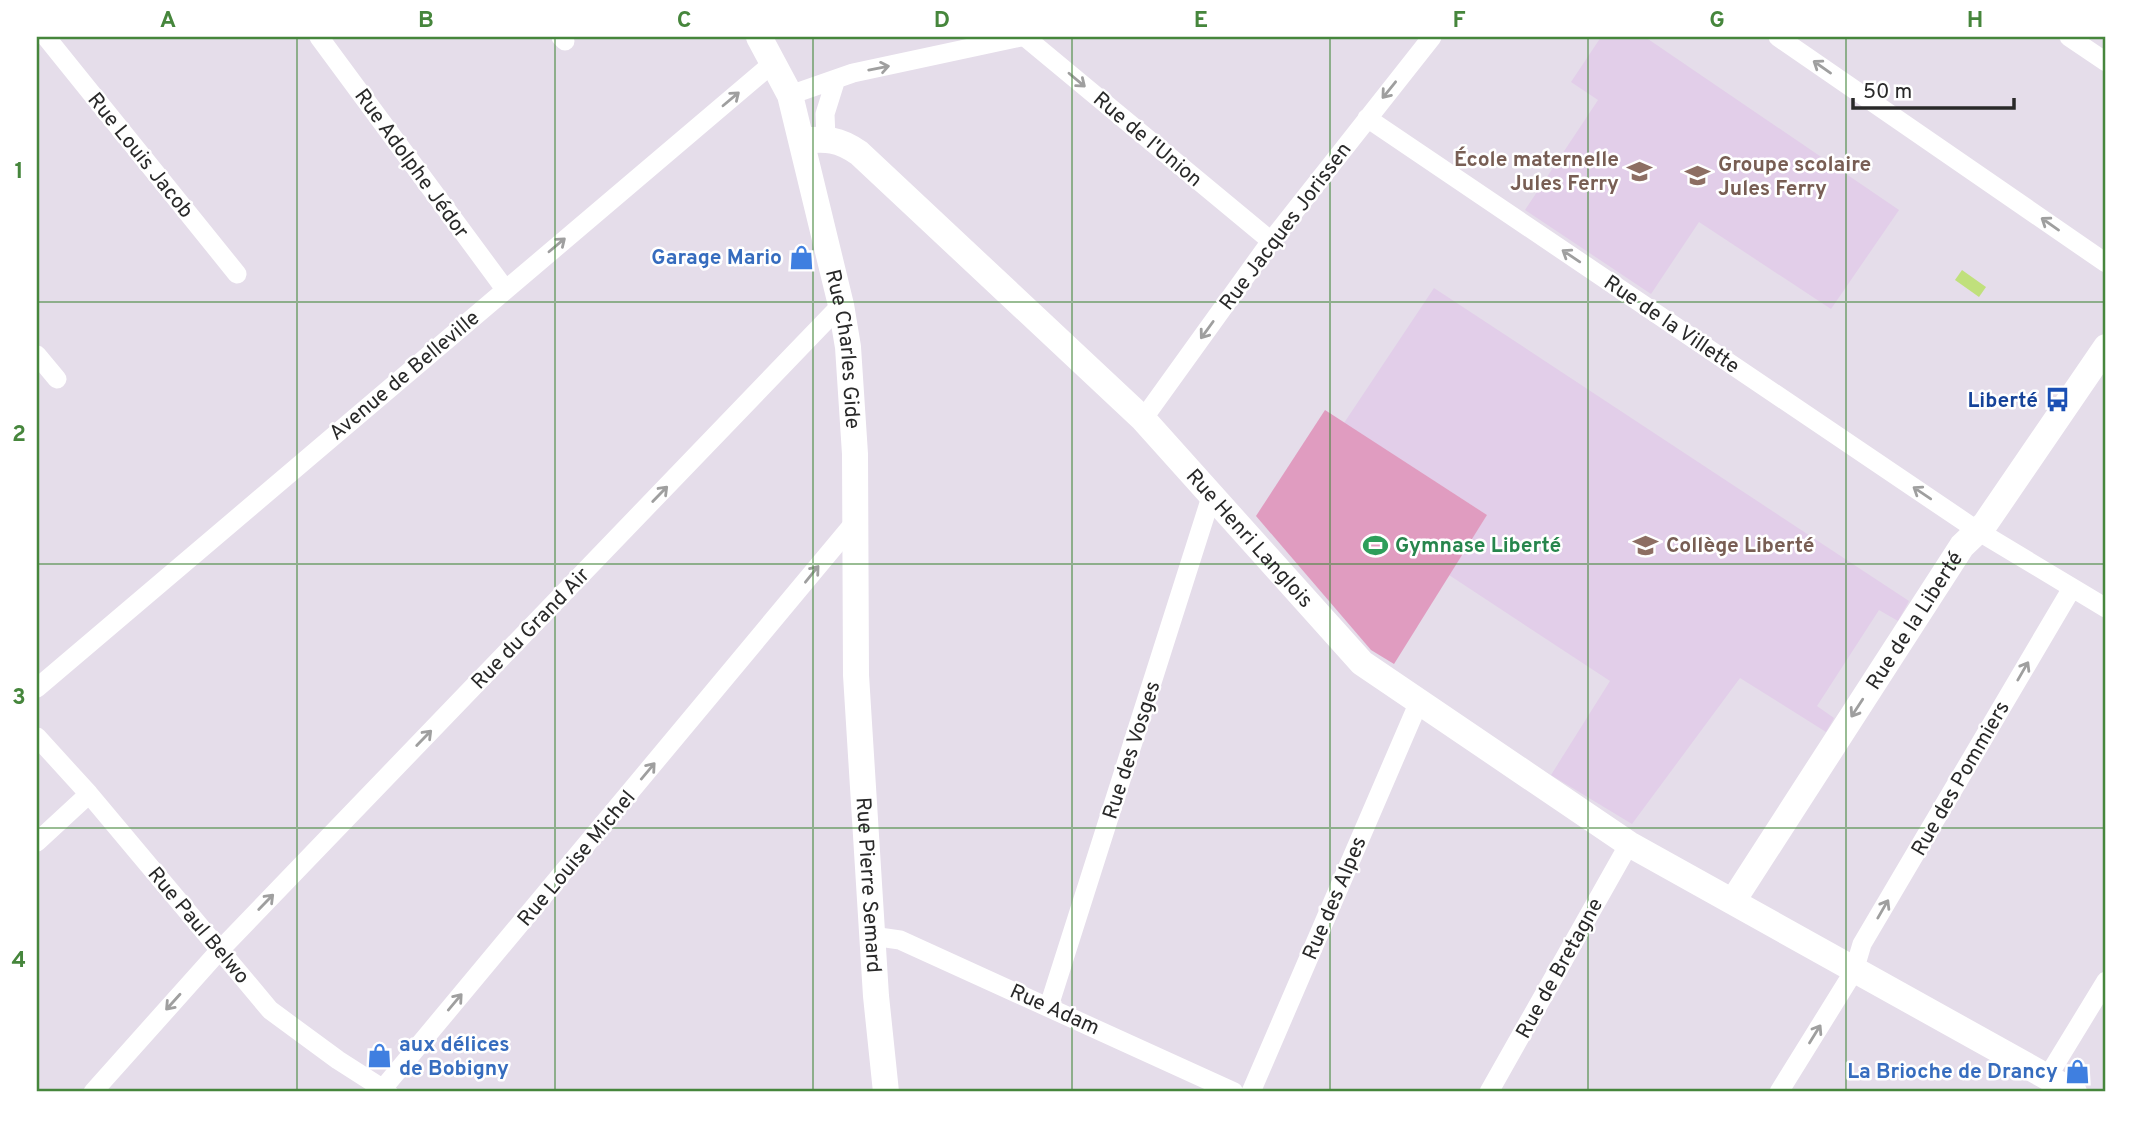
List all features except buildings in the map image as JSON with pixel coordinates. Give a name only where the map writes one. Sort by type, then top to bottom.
[{"type":"street","name":"Rue Louis Jacob","points":[[46,37],[237,274]]},
{"type":"street","name":"Rue Adolphe Jédor","points":[[319,37],[505,289]]},
{"type":"street","name":"Rue Charles Gide","points":[[759,37],[814,139],[841,305],[852,398],[856,675]]},
{"type":"street","points":[[790,95],[836,79],[1023,37]]},
{"type":"street","name":"Rue de l'Union","points":[[1023,37],[1271,242]]},
{"type":"street","name":"Rue Jacques Jorissen","points":[[1143,419],[1271,242],[1432,37]]},
{"type":"street","points":[[1778,37],[2106,262]]},
{"type":"street","points":[[2069,37],[2106,62]]},
{"type":"street","name":"Avenue de Belleville","points":[[37,688],[774,63]]},
{"type":"street","points":[[814,139],[836,79]]},
{"type":"street","name":"Rue de la Villette","points":[[1367,118],[1978,531],[2106,608]]},
{"type":"street","name":"Rue Henri Langlois","points":[[814,139],[844,143],[859,153],[1143,419],[1362,663],[1418,704],[1629,844],[2074,1092]]},
{"type":"street","name":"Rue du Grand Air","points":[[93,1092],[219,951],[841,305]]},
{"type":"street","name":"Rue de la Liberté","points":[[1733,901],[1962,546],[1978,531],[2106,347]]},
{"type":"street","points":[[37,355],[57,379]]},
{"type":"street","name":"Rue des Vosges","points":[[1049,1006],[1212,494]]},
{"type":"street","name":"Rue Louise Michel","points":[[384,1091],[854,523]]},
{"type":"street","name":"Rue des Pommiers","points":[[1779,1092],[1854,971],[1862,944],[2072,589]]},
{"type":"street","name":"Rue Pierre Semard","points":[[856,675],[872,936],[886,1092]]},
{"type":"street","name":"Rue des Alpes","points":[[1251,1092],[1418,704]]},
{"type":"street","name":"Rue Paul Belwo","points":[[37,737],[89,794],[270,1010],[384,1091]]},
{"type":"street","points":[[37,842],[89,794]]},
{"type":"street","name":"Rue de Bretagne","points":[[1489,1092],[1629,844]]},
{"type":"street","name":"Rue Adam","points":[[872,936],[900,940],[1234,1092]]},
{"type":"street","points":[[2048,1076],[2106,981]]},
{"type":"shaded area","name":"Groupe scolaire Jules Ferry","points":[[1601,37],[1645,37],[1899,210],[1831,309],[1699,222],[1651,294],[1525,210],[1598,100],[1571,82]]},
{"type":"shaded area","points":[[1962,270],[1986,287],[1979,297],[1955,280]]},
{"type":"shaded area","name":"Collège Liberté","points":[[1434,288],[1909,601],[1898,621],[1879,610],[1817,706],[1834,718],[1826,732],[1740,678],[1632,824],[1551,775],[1610,681],[1449,575],[1487,515],[1344,423]]},
{"type":"shaded area","name":"Gymnase Liberté","points":[[1325,410],[1487,515],[1394,664],[1371,650],[1256,516]]},
{"type":"place","name":"École maternelle Jules Ferry","points":[[1639,171]]},
{"type":"place","name":"Groupe scolaire Jules Ferry","points":[[1698,176]]},
{"type":"place","name":"Garage Mario","points":[[802,257]]},
{"type":"place","name":"Liberté","points":[[2058,400]]},
{"type":"place","name":"Gymnase Liberté","points":[[1375,545]]},
{"type":"place","name":"Collège Liberté","points":[[1646,545]]},
{"type":"place","name":"aux délices de Bobigny","points":[[379,1056]]},
{"type":"place","name":"La Brioche de Drancy","points":[[2078,1071]]}]
